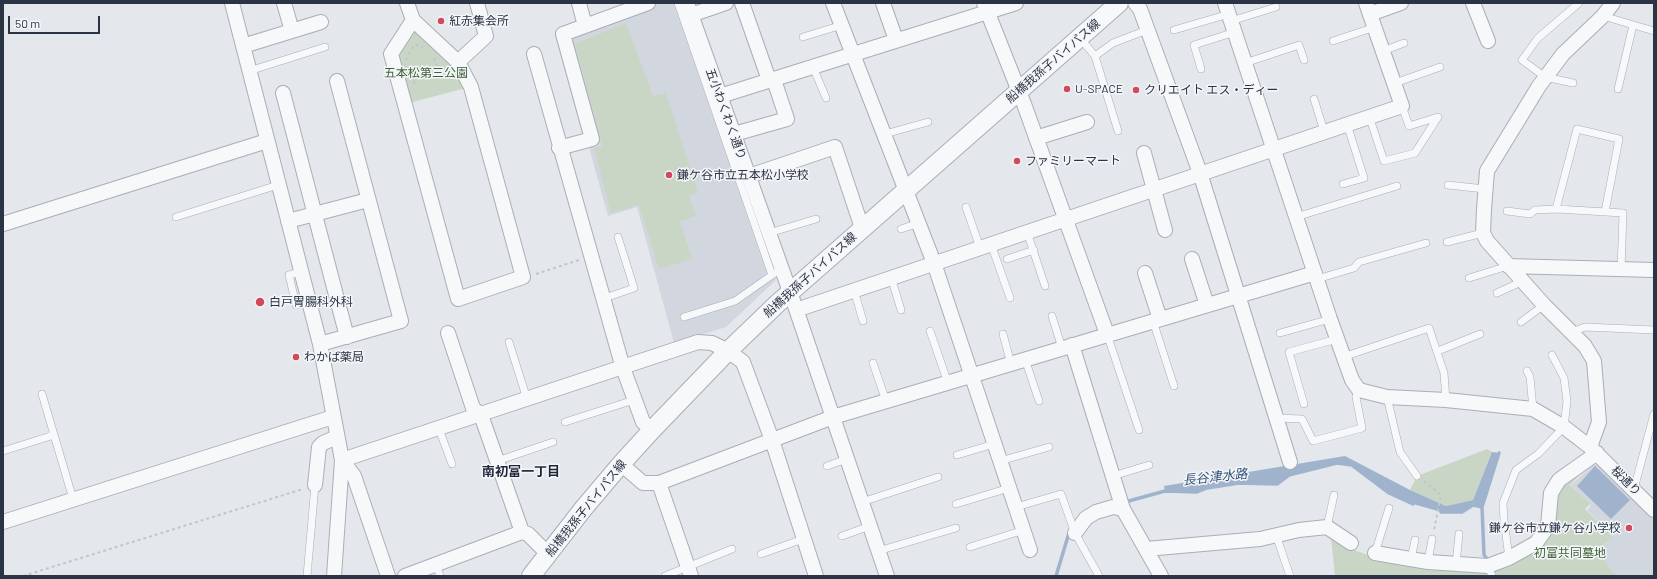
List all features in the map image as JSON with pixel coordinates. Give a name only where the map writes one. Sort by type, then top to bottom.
[{"type":"street","points":[[232,3],[320,344],[342,460],[334,576]]},
{"type":"street","points":[[284,3],[292,31]]},
{"type":"street","points":[[407,3],[413,20],[458,62],[471,87],[523,277],[458,299],[391,54],[413,20]]},
{"type":"street","points":[[458,62],[486,36],[477,3]]},
{"type":"street","points":[[579,3],[585,26]]},
{"type":"street","points":[[689,9],[726,3]]},
{"type":"street","points":[[734,134],[787,119],[775,83],[769,80],[742,3]]},
{"type":"street","points":[[833,3],[934,263],[1030,550]]},
{"type":"street","points":[[883,3],[896,40]]},
{"type":"street","points":[[720,96],[896,40],[985,7],[1016,3]]},
{"type":"street","name":"船橋我孫子バイパス線","points":[[531,576],[621,464],[728,351],[790,292],[1119,3]]},
{"type":"street","points":[[1135,3],[1140,9],[1200,173],[1290,462]]},
{"type":"street","points":[[805,307],[1402,106],[1370,15],[1401,3]]},
{"type":"street","points":[[1474,3],[1488,41]]},
{"type":"street","points":[[1375,553],[1428,562],[1456,564],[1490,571],[1509,558],[1536,543],[1548,526],[1551,493],[1559,480],[1594,450],[1599,422],[1594,361],[1585,346],[1508,266],[1483,233],[1485,189],[1488,172],[1545,77],[1562,54],[1603,16],[1613,3]]},
{"type":"street","points":[[559,148],[592,139],[563,34],[643,4]]},
{"type":"street","points":[[985,7],[1036,138],[1107,334]]},
{"type":"street","name":"五小わくわく通り","points":[[689,9],[769,233],[777,271],[790,292],[886,576]]},
{"type":"street","points":[[1230,17],[1343,357],[1352,380],[1359,390],[1387,397],[1446,400],[1533,409]]},
{"type":"street","points":[[243,46],[320,22]]},
{"type":"street","points":[[534,54],[559,148],[623,368],[643,422],[652,430]]},
{"type":"street","points":[[320,344],[401,321],[337,81]]},
{"type":"street","points":[[283,92],[347,337]]},
{"type":"street","points":[[1036,138],[1087,122]]},
{"type":"street","points":[[3,224],[268,141]]},
{"type":"street","points":[[749,176],[835,147],[862,228]]},
{"type":"street","points":[[1144,153],[1165,230]]},
{"type":"street","points":[[288,221],[368,200]]},
{"type":"street","points":[[1192,259],[1207,305]]},
{"type":"street","points":[[1508,266],[1654,270]]},
{"type":"street","points":[[1145,273],[1157,320]]},
{"type":"street","points":[[621,464],[643,483],[659,483],[833,417],[1107,334],[1238,296],[1316,276]]},
{"type":"street","points":[[448,333],[473,408],[481,415],[522,532]]},
{"type":"street","points":[[342,460],[527,400],[698,342],[712,343],[728,351],[743,362],[772,440],[816,576]]},
{"type":"street","points":[[1067,347],[1123,508],[1161,576]]},
{"type":"street","name":"桜通り","points":[[1533,409],[1564,427],[1594,450],[1654,510]]},
{"type":"street","points":[[3,522],[73,498],[333,417]]},
{"type":"street","points":[[315,485],[319,447],[323,443],[337,437]]},
{"type":"street","points":[[342,460],[354,476],[388,576]]},
{"type":"street","points":[[659,483],[689,571]]},
{"type":"street","points":[[1075,533],[1086,518],[1096,512],[1113,507],[1123,508]]},
{"type":"street","points":[[1146,549],[1260,538],[1327,527],[1351,543]]},
{"type":"street","points":[[405,576],[438,570],[522,532],[528,534],[548,554]]},
{"type":"lane","points":[[678,3],[777,271],[735,301],[684,317]]},
{"type":"lane","points":[[1573,83],[1545,77],[1522,60],[1538,38],[1579,3]]},
{"type":"lane","points":[[1174,30],[1276,7]]},
{"type":"lane","points":[[1332,42],[1370,15]]},
{"type":"lane","points":[[1603,16],[1654,32]]},
{"type":"lane","points":[[1201,70],[1194,45],[1230,17]]},
{"type":"lane","points":[[804,37],[842,25]]},
{"type":"lane","points":[[1618,89],[1633,25]]},
{"type":"lane","points":[[1095,56],[1112,43],[1147,30]]},
{"type":"lane","points":[[1080,37],[1095,56],[1118,131]]},
{"type":"lane","points":[[1383,51],[1404,43]]},
{"type":"lane","points":[[1245,63],[1299,45],[1304,60]]},
{"type":"lane","points":[[249,71],[325,47]]},
{"type":"lane","points":[[813,67],[826,98]]},
{"type":"lane","points":[[1395,83],[1440,67]]},
{"type":"lane","points":[[1314,99],[1324,131]]},
{"type":"lane","points":[[1369,116],[1384,161],[1415,153],[1438,117],[1409,126],[1402,106]]},
{"type":"lane","points":[[885,134],[928,122]]},
{"type":"lane","points":[[1343,184],[1364,178],[1347,124]]},
{"type":"lane","points":[[1556,209],[1577,129],[1619,139],[1605,212]]},
{"type":"lane","points":[[176,217],[278,185]]},
{"type":"lane","points":[[1448,185],[1485,189]]},
{"type":"lane","points":[[1296,217],[1397,186]]},
{"type":"lane","points":[[966,207],[1010,298]]},
{"type":"lane","points":[[1507,212],[1530,214],[1535,210],[1556,209],[1623,213],[1621,270]]},
{"type":"lane","points":[[769,233],[816,219]]},
{"type":"lane","points":[[901,229],[919,223]]},
{"type":"lane","points":[[1027,232],[1046,286]]},
{"type":"lane","points":[[1447,242],[1483,233]]},
{"type":"lane","points":[[602,299],[634,288],[618,236]]},
{"type":"lane","points":[[1316,276],[1354,268],[1359,262],[1426,243]]},
{"type":"lane","points":[[1007,259],[1034,250]]},
{"type":"lane","points":[[1469,278],[1508,266]]},
{"type":"lane","points":[[891,278],[901,310]]},
{"type":"lane","points":[[1497,292],[1523,281]]},
{"type":"lane","points":[[854,290],[863,320]]},
{"type":"lane","points":[[1521,322],[1544,305]]},
{"type":"lane","points":[[1052,316],[1067,347]]},
{"type":"lane","points":[[1280,333],[1330,319]]},
{"type":"lane","points":[[1157,320],[1174,386]]},
{"type":"lane","points":[[1343,357],[1429,328],[1438,351],[1444,373],[1446,400]]},
{"type":"lane","points":[[1572,332],[1585,328],[1654,330]]},
{"type":"lane","points":[[930,331],[948,383]]},
{"type":"lane","points":[[1002,334],[1012,364]]},
{"type":"lane","points":[[1107,334],[1139,430]]},
{"type":"lane","points":[[1438,351],[1480,334]]},
{"type":"lane","points":[[1304,404],[1289,352],[1337,339]]},
{"type":"lane","points":[[508,342],[527,400]]},
{"type":"lane","points":[[1509,558],[1504,520],[1504,503],[1516,470],[1538,454],[1564,427],[1567,401],[1564,378],[1552,354]]},
{"type":"lane","points":[[1025,359],[1039,401]]},
{"type":"lane","points":[[873,363],[886,401]]},
{"type":"lane","points":[[1527,371],[1530,377],[1533,409]]},
{"type":"lane","points":[[1277,418],[1302,419],[1313,441],[1362,428],[1356,397],[1359,390]]},
{"type":"lane","points":[[42,394],[73,498]]},
{"type":"lane","points":[[1387,397],[1400,452],[1418,476]]},
{"type":"lane","points":[[565,422],[634,400]]},
{"type":"lane","points":[[1634,489],[1651,431],[1654,414]]},
{"type":"lane","points":[[439,428],[452,464]]},
{"type":"lane","points":[[3,451],[54,435]]},
{"type":"lane","points":[[497,461],[553,442]]},
{"type":"lane","points":[[957,455],[994,444]]},
{"type":"lane","points":[[1000,462],[1049,447]]},
{"type":"lane","points":[[827,466],[847,459]]},
{"type":"lane","points":[[1113,476],[1149,465]]},
{"type":"lane","points":[[862,502],[938,477]]},
{"type":"lane","points":[[307,576],[315,485]]},
{"type":"lane","points":[[956,504],[1009,488]]},
{"type":"lane","points":[[1016,507],[1061,494],[1075,533],[1099,576]]},
{"type":"lane","points":[[1327,527],[1334,495]]},
{"type":"lane","points":[[1375,553],[1389,508]]},
{"type":"lane","points":[[842,536],[870,526]]},
{"type":"lane","points":[[878,551],[956,528]]},
{"type":"lane","points":[[970,547],[1024,530]]},
{"type":"lane","points":[[1456,564],[1459,534]]},
{"type":"lane","points":[[1276,535],[1290,576]]},
{"type":"lane","points":[[761,554],[803,539]]},
{"type":"lane","points":[[1428,562],[1432,539]]},
{"type":"lane","points":[[1411,559],[1415,540]]},
{"type":"lane","points":[[665,576],[689,571],[732,549]]},
{"type":"path","points":[[400,88],[414,85],[415,80],[406,60],[413,47],[417,46],[425,48]]},
{"type":"path","points":[[432,55],[441,77]]},
{"type":"path","points":[[523,277],[590,257]]},
{"type":"path","points":[[1418,476],[1441,495],[1432,539]]},
{"type":"path","points":[[23,576],[315,485]]},
{"type":"shaded area","name":"鎌ケ谷市立五本松小学校","points":[[659,3],[681,3],[776,280],[726,327],[674,343],[637,207],[608,216],[588,144],[568,39],[571,36]]},
{"type":"shaded area","name":"鎌ケ谷市立鎌ケ谷小学校","points":[[1593,465],[1599,465],[1647,511],[1654,520],[1654,576],[1616,576],[1597,550],[1613,537],[1587,510],[1591,506],[1571,485]]},
{"type":"green space","points":[[626,23],[653,96],[666,93],[698,193],[689,196],[696,216],[680,221],[692,259],[659,269],[639,205],[611,213],[594,148],[602,146],[575,44]]},
{"type":"green space","name":"五本松第三公園","points":[[414,31],[417,31],[453,65],[466,88],[409,103],[396,60],[399,51]]},
{"type":"green space","points":[[1487,449],[1492,452],[1473,500],[1446,506],[1410,490],[1417,476]]},
{"type":"green space","name":"初富共同墓地","points":[[1593,461],[1570,485],[1590,504],[1585,509],[1613,537],[1597,550],[1616,576],[1335,576],[1331,537],[1351,549],[1368,555],[1427,566],[1479,569],[1537,550],[1555,494],[1563,483]]},
{"type":"water","points":[[1492,452],[1499,453],[1482,507],[1473,505],[1462,512],[1441,512],[1413,504],[1389,493],[1352,466],[1337,463],[1289,475],[1277,484],[1239,483],[1207,488],[1197,492],[1165,491],[1164,486],[1345,456],[1410,490],[1446,506],[1473,500]]},
{"type":"water","points":[[1595,466],[1630,500],[1611,519],[1577,486]]},
{"type":"waterway","points":[[1482,507],[1499,453]]},
{"type":"waterway","name":"長谷津水路","points":[[1125,502],[1165,491],[1197,492],[1207,488],[1239,483],[1277,484],[1289,475],[1337,463],[1352,465],[1389,493],[1413,504]]},
{"type":"waterway","name":"長谷津水路","points":[[1441,512],[1462,512],[1473,505],[1482,507],[1484,555],[1488,560],[1490,559]]},
{"type":"waterway","name":"長谷津水路","points":[[1056,576],[1069,533]]},
{"type":"place","name":"紅赤集会所","points":[[441,21]]},
{"type":"place","name":"U-SPACE","points":[[1067,89]]},
{"type":"place","name":"クリエイト エス・ディー","points":[[1136,90]]},
{"type":"place","name":"ファミリーマート","points":[[1017,161]]},
{"type":"place","name":"鎌ケ谷市立五本松小学校","points":[[669,175]]},
{"type":"place","name":"白戸胃腸科外科","points":[[260,302]]},
{"type":"place","name":"わかば薬局","points":[[296,357]]},
{"type":"place","name":"鎌ケ谷市立鎌ケ谷小学校","points":[[1629,528]]},
{"type":"district","name":"南初富一丁目","points":[[521,472]]}]
